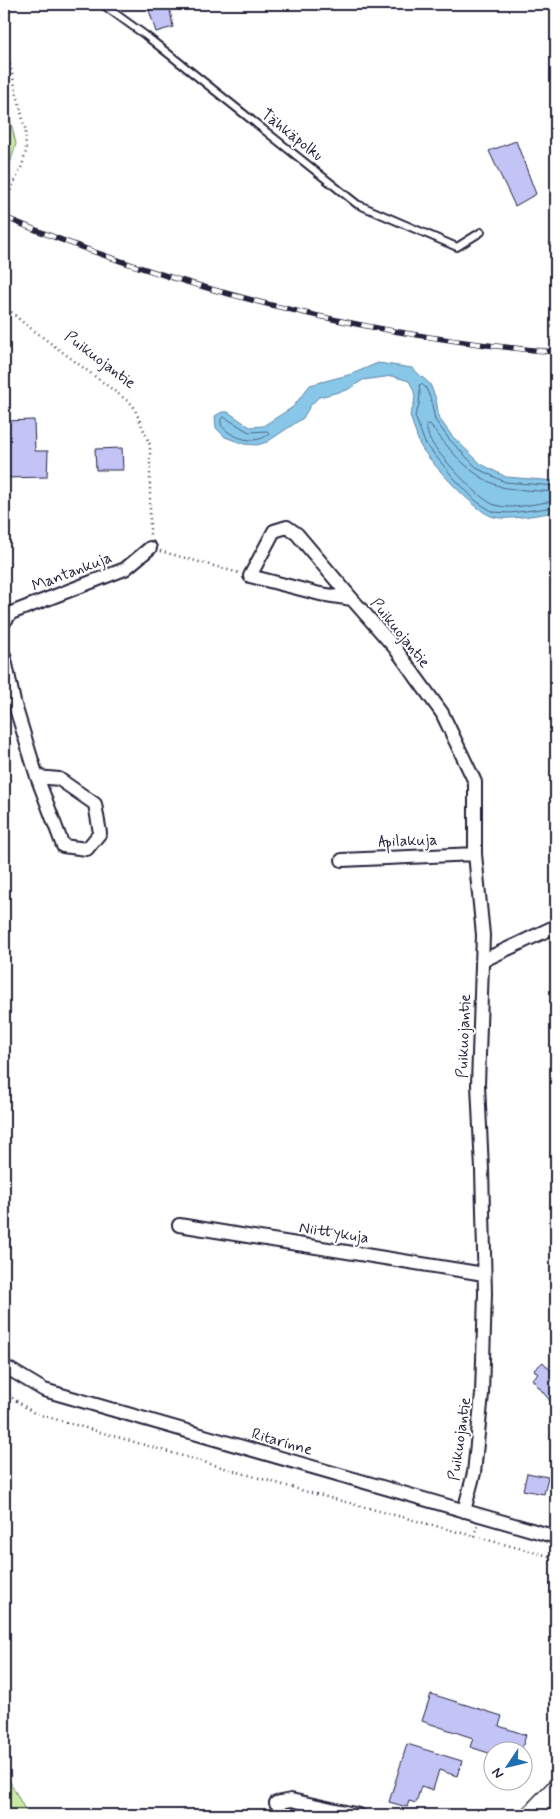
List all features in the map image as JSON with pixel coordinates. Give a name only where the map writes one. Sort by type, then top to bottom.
[{"type":"main road","points":[[530,1815],[556,1788]]},
{"type":"street","name":"Puikuojantie","points":[[352,599],[320,594],[250,576],[274,531],[287,527],[297,534],[394,648],[442,713],[475,782],[475,854],[484,935],[478,1085],[484,1274],[482,1394],[474,1473],[464,1511]]},
{"type":"street","name":"Mantankuja","points":[[4,622],[11,613],[125,569],[150,548]]},
{"type":"street","points":[[4,655],[9,703],[63,846],[87,849],[100,833],[94,804],[59,779],[37,777]]},
{"type":"street","name":"Apilakuja","points":[[342,860],[475,854]]},
{"type":"street","points":[[482,961],[556,926]]},
{"type":"street","name":"Niittykuja","points":[[179,1225],[484,1274]]},
{"type":"street","name":"Ritarinne","points":[[4,1366],[44,1390],[556,1537]]},
{"type":"street","points":[[276,1803],[291,1800],[359,1815]]},
{"type":"lane","name":"Tähkäpolku","points":[[102,4],[145,35],[357,204],[457,247],[481,232]]},
{"type":"path","points":[[4,40],[25,128],[26,151],[22,166],[4,204]]},
{"type":"path","points":[[4,68],[10,66]]},
{"type":"path","name":"Puikuojantie","points":[[4,305],[21,322],[133,405],[150,445],[150,548]]},
{"type":"path","points":[[150,548],[250,576]]},
{"type":"path","points":[[4,1392],[34,1413],[304,1491],[556,1558]]},
{"type":"green space","points":[[4,92],[16,144],[4,183]]},
{"type":"green space","points":[[4,1771],[28,1815],[4,1815]]},
{"type":"water","points":[[378,363],[412,368],[430,384],[436,399],[439,418],[452,436],[481,464],[506,477],[556,481],[556,512],[514,518],[497,518],[474,505],[424,452],[410,415],[414,401],[413,390],[409,381],[392,376],[363,380],[347,390],[319,397],[310,406],[303,418],[267,442],[257,445],[244,444],[225,437],[216,428],[215,416],[222,412],[228,412],[250,427],[263,426],[293,407],[310,385],[352,374]]},
{"type":"building","points":[[147,4],[169,4],[173,27],[156,32]]},
{"type":"building","points":[[516,141],[536,194],[515,206],[489,151]]},
{"type":"building","points":[[34,420],[35,451],[48,451],[47,477],[4,478],[4,421]]},
{"type":"building","points":[[122,448],[123,470],[96,470],[95,449]]},
{"type":"building","points":[[543,1362],[551,1371],[556,1366],[556,1408],[532,1379],[538,1374],[534,1370]]},
{"type":"building","points":[[527,1473],[548,1477],[544,1494],[523,1490]]},
{"type":"building","points":[[431,1694],[502,1716],[499,1726],[526,1735],[524,1742],[482,1742],[482,1751],[470,1747],[473,1738],[422,1721]]},
{"type":"building","points":[[407,1744],[462,1761],[457,1776],[439,1770],[433,1790],[421,1786],[416,1803],[409,1801],[407,1807],[389,1802]]},
{"type":"railway","points":[[4,217],[69,243],[137,266],[275,306],[415,335],[556,352]]}]
